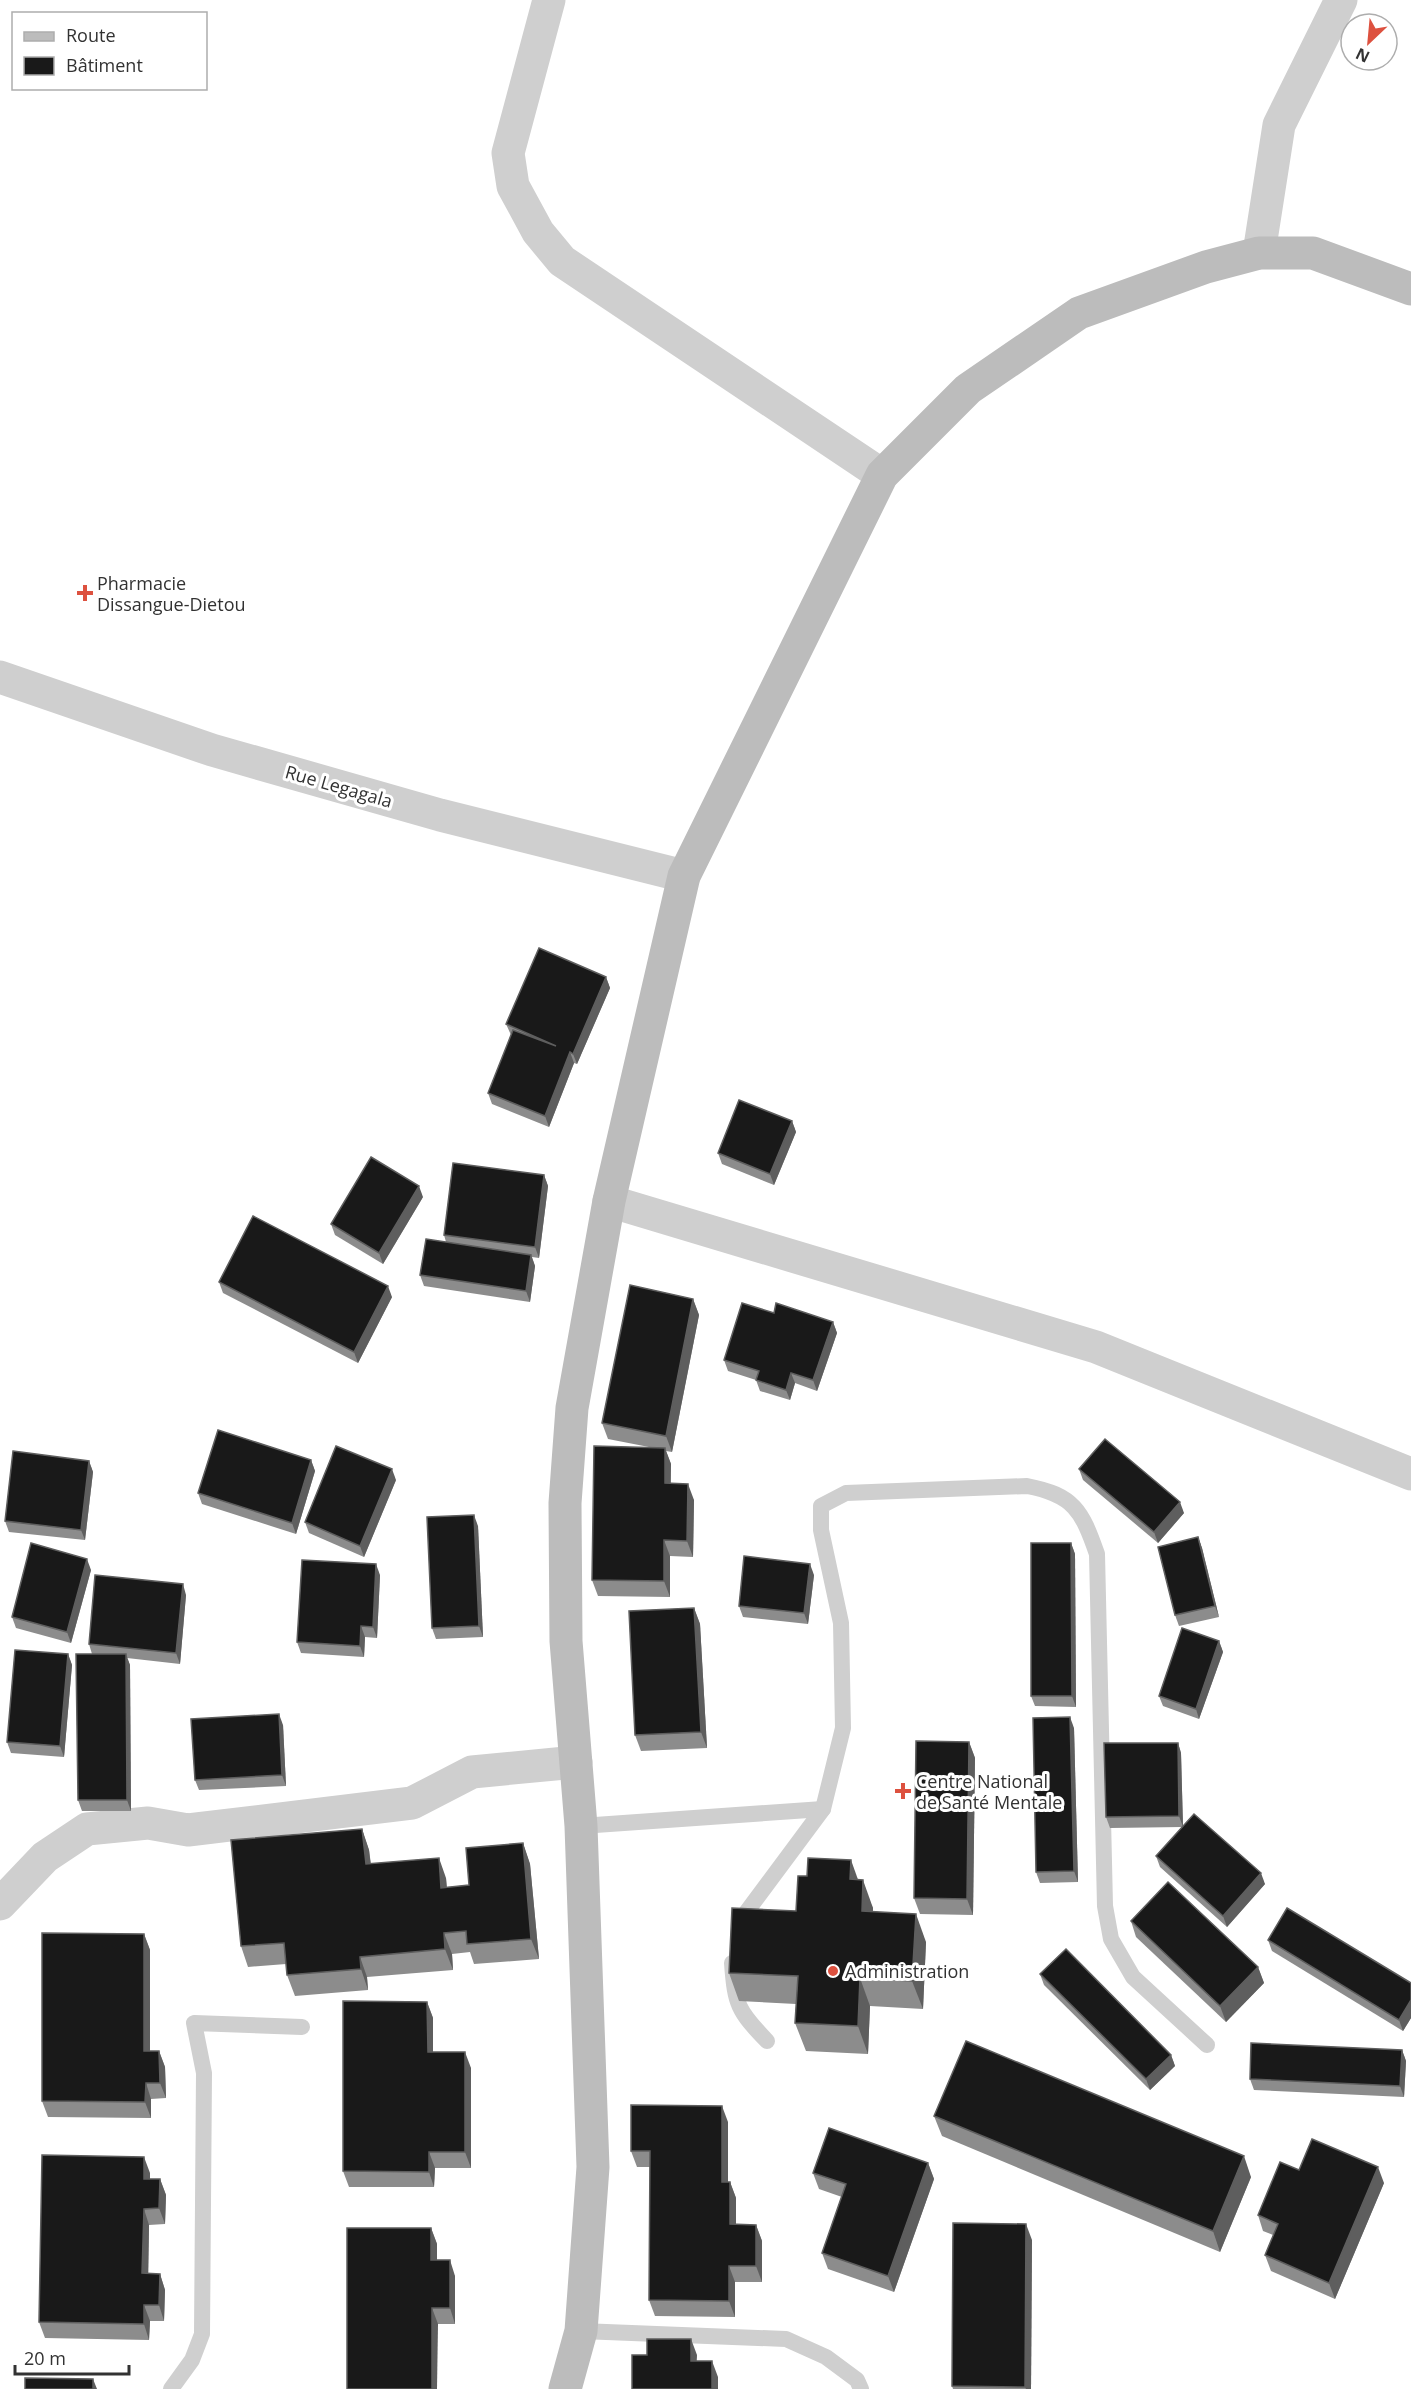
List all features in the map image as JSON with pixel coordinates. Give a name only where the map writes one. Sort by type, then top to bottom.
[{"type":"street","points":[[549,0],[508,153],[513,186],[538,232],[562,261],[882,475]]},
{"type":"street","points":[[1259,253],[1279,125],[1341,0]]},
{"type":"street","points":[[565,2389],[580,2331],[593,2167],[581,1826],[566,1641],[565,1503],[572,1408],[609,1201],[684,876],[882,475],[968,389],[1079,313],[1206,267],[1259,253],[1313,253],[1411,289]]},
{"type":"street","name":"Rue Legagala","points":[[0,677],[235,756],[440,815],[684,876]]},
{"type":"street","points":[[609,1201],[1096,1347],[1411,1474]]},
{"type":"street","points":[[0,1904],[45,1857],[87,1829],[148,1823],[188,1830],[412,1803],[472,1772],[576,1762]]},
{"type":"lane","points":[[767,2041],[742,2015],[734,1990],[732,1959],[742,1918],[823,1809],[843,1728],[841,1623],[820,1530],[820,1506],[846,1493],[1027,1486],[1051,1491],[1073,1505],[1086,1522],[1097,1554],[1105,1906],[1111,1940],[1133,1977],[1207,2045]]},
{"type":"lane","points":[[581,1826],[823,1809]]},
{"type":"lane","points":[[171,2389],[192,2360],[202,2334],[204,2073],[194,2023],[302,2027]]},
{"type":"lane","points":[[580,2331],[786,2339],[826,2357],[857,2380],[861,2389]]},
{"type":"building","points":[[539,948],[606,977],[573,1054],[570,1052],[545,1116],[488,1093],[513,1030],[556,1046],[506,1024]]},
{"type":"building","points":[[739,1100],[792,1121],[770,1174],[718,1153]]},
{"type":"building","points":[[371,1157],[419,1186],[379,1253],[331,1224]]},
{"type":"building","points":[[453,1163],[544,1175],[535,1247],[444,1235]]},
{"type":"building","points":[[253,1216],[388,1286],[354,1352],[219,1282]]},
{"type":"building","points":[[426,1239],[531,1255],[526,1291],[420,1275]]},
{"type":"building","points":[[630,1285],[693,1299],[666,1436],[602,1423]]},
{"type":"building","points":[[742,1303],[774,1313],[776,1303],[833,1322],[813,1380],[791,1373],[786,1390],[756,1380],[759,1371],[724,1360]]},
{"type":"building","points":[[218,1430],[311,1460],[292,1523],[198,1493]]},
{"type":"building","points":[[1105,1439],[1180,1502],[1154,1532],[1079,1469]]},
{"type":"building","points":[[336,1446],[392,1469],[360,1546],[305,1522]]},
{"type":"building","points":[[594,1446],[665,1448],[665,1483],[688,1484],[687,1541],[664,1540],[664,1581],[592,1580]]},
{"type":"building","points":[[13,1451],[89,1461],[81,1530],[5,1521]]},
{"type":"building","points":[[474,1515],[479,1626],[432,1628],[427,1517]]},
{"type":"building","points":[[1198,1537],[1215,1606],[1175,1615],[1158,1547]]},
{"type":"building","points":[[31,1543],[87,1559],[67,1632],[12,1617]]},
{"type":"building","points":[[1031,1543],[1071,1543],[1072,1696],[1031,1696]]},
{"type":"building","points":[[744,1556],[810,1564],[804,1613],[739,1606]]},
{"type":"building","points":[[302,1560],[376,1564],[373,1627],[361,1626],[360,1646],[297,1642]]},
{"type":"building","points":[[95,1575],[183,1584],[176,1653],[89,1644]]},
{"type":"building","points":[[694,1608],[701,1732],[635,1735],[629,1611]]},
{"type":"building","points":[[1182,1628],[1219,1641],[1196,1709],[1159,1696]]},
{"type":"building","points":[[15,1650],[68,1654],[60,1746],[7,1742]]},
{"type":"building","points":[[76,1654],[126,1654],[127,1800],[78,1800]]},
{"type":"building","points":[[279,1714],[282,1775],[195,1780],[191,1719]]},
{"type":"building","points":[[1070,1717],[1074,1871],[1036,1872],[1033,1718]]},
{"type":"building","points":[[916,1741],[969,1742],[967,1899],[914,1898]]},
{"type":"building","points":[[1104,1743],[1178,1743],[1179,1816],[1106,1817]]},
{"type":"building","points":[[1194,1814],[1261,1873],[1223,1916],[1156,1856]]},
{"type":"building","points":[[362,1829],[366,1864],[439,1858],[441,1888],[469,1885],[466,1848],[523,1843],[531,1939],[467,1944],[466,1931],[444,1933],[445,1949],[360,1957],[361,1969],[287,1975],[284,1943],[241,1946],[231,1840]]},
{"type":"building","name":"Administration","points":[[808,1858],[851,1860],[850,1879],[863,1880],[862,1911],[916,1914],[912,1981],[860,1978],[858,2026],[795,2023],[798,1976],[729,1973],[732,1908],[796,1911],[798,1876],[807,1876]]},
{"type":"building","points":[[1168,1882],[1258,1967],[1220,2006],[1131,1921]]},
{"type":"building","points":[[1287,1908],[1411,1983],[1411,2000],[1399,2020],[1268,1940]]},
{"type":"building","points":[[42,1933],[144,1934],[144,2051],[159,2051],[160,2083],[146,2083],[145,2102],[42,2101]]},
{"type":"building","points":[[1066,1949],[1171,2055],[1146,2079],[1040,1974]]},
{"type":"building","points":[[343,2001],[427,2002],[428,2052],[465,2052],[465,2152],[429,2152],[429,2172],[343,2171]]},
{"type":"building","points":[[966,2041],[1244,2156],[1213,2231],[934,2116]]},
{"type":"building","points":[[1251,2043],[1402,2050],[1400,2086],[1250,2079]]},
{"type":"building","points":[[631,2105],[722,2106],[722,2182],[730,2182],[730,2224],[756,2225],[756,2266],[729,2266],[729,2301],[649,2300],[650,2151],[631,2151]]},
{"type":"building","points":[[829,2128],[928,2163],[888,2276],[822,2253],[846,2184],[813,2173]]},
{"type":"building","points":[[1312,2139],[1378,2167],[1329,2283],[1265,2255],[1278,2224],[1258,2215],[1280,2162],[1299,2170]]},
{"type":"building","points":[[42,2155],[144,2157],[144,2179],[160,2179],[159,2208],[144,2209],[142,2273],[160,2274],[159,2305],[144,2305],[144,2324],[39,2322]]},
{"type":"building","points":[[953,2223],[1026,2224],[1025,2387],[952,2386]]},
{"type":"building","points":[[347,2228],[431,2228],[431,2260],[450,2260],[450,2308],[432,2308],[432,2389],[347,2389]]},
{"type":"building","points":[[647,2339],[691,2339],[691,2361],[712,2361],[712,2389],[632,2389],[632,2355],[647,2355]]},
{"type":"building","points":[[25,2378],[93,2379],[93,2389],[25,2389]]},
{"type":"place","name":"Pharmacie Dissangue-Dietou","points":[[85,593]]},
{"type":"place","name":"Centre National de Santé Mentale","points":[[903,1791]]},
{"type":"place","name":"Administration","points":[[833,1971]]}]
